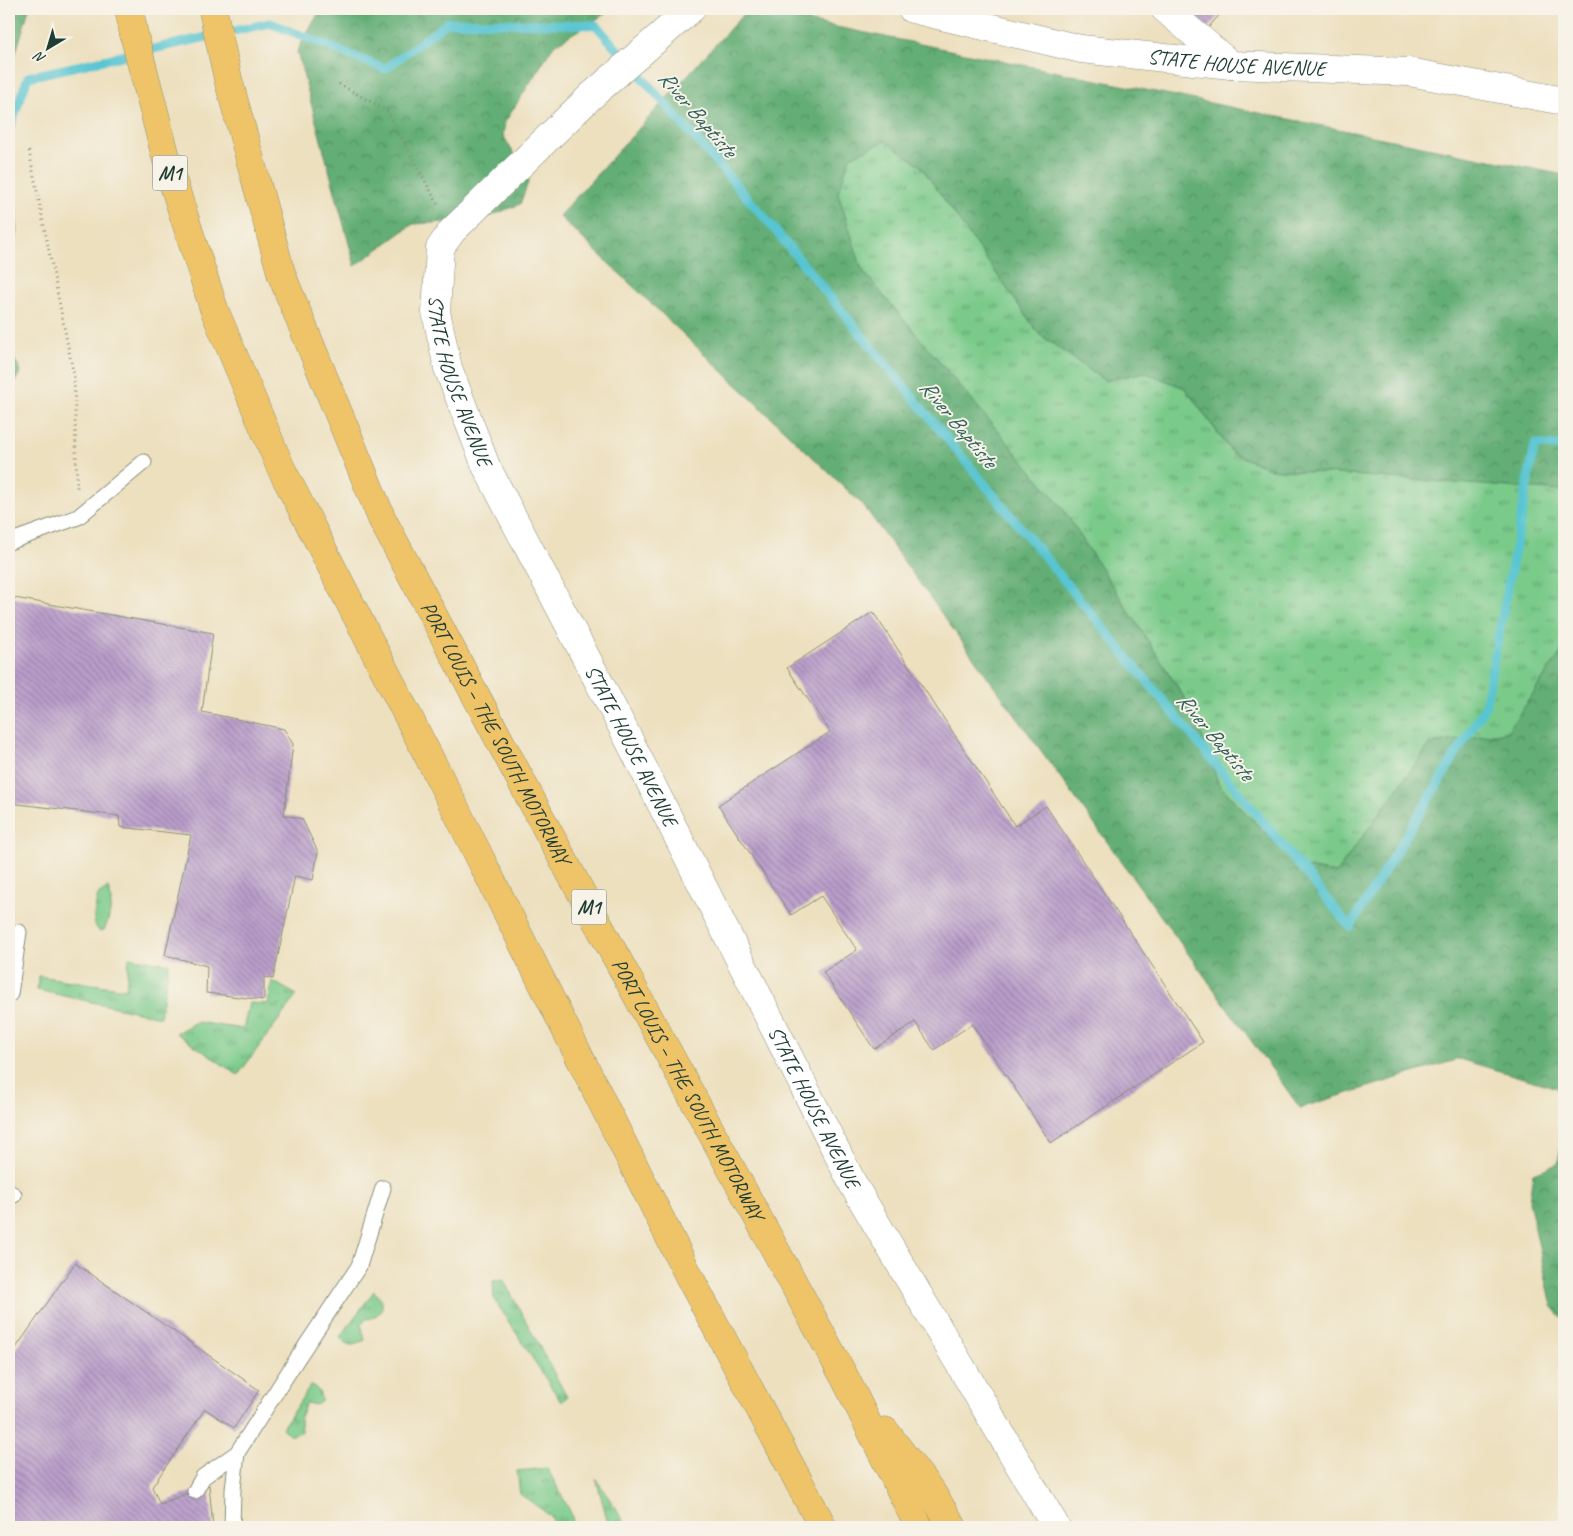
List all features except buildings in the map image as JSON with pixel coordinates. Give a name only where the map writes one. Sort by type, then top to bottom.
[{"type":"highway","name":"M1","points":[[129,9],[171,176],[214,309],[280,466],[461,821],[691,1280],[823,1527]]},
{"type":"highway","name":"PORT LOUIS – THE SOUTH MOTORWAY","points":[[213,10],[228,79],[282,276],[382,519],[542,822],[846,1380],[919,1527]]},
{"type":"highway","points":[[846,1380],[932,1493],[953,1527]]},
{"type":"street","name":"STATE HOUSE AVENUE","points":[[691,9],[590,97],[452,231],[440,248],[436,312],[448,368],[486,466],[626,734],[854,1186],[1056,1527]]},
{"type":"street","name":"STATE HOUSE AVENUE","points":[[912,9],[1081,49],[1232,65],[1409,72],[1564,101]]},
{"type":"street","points":[[1165,9],[1232,65]]},
{"type":"lane","points":[[9,542],[78,517],[144,462]]},
{"type":"lane","points":[[10,994],[19,932]]},
{"type":"lane","points":[[195,1491],[203,1477],[237,1453],[359,1266],[383,1188]]},
{"type":"lane","points":[[232,1527],[237,1453]]},
{"type":"path","points":[[339,84],[387,111],[452,231]]},
{"type":"path","points":[[29,151],[74,376],[78,517]]},
{"type":"green space","points":[[9,9],[29,9],[9,76]]},
{"type":"green space","points":[[321,9],[613,9],[554,45],[505,122],[503,135],[529,180],[520,204],[481,220],[413,224],[355,266],[297,51]]},
{"type":"green space","points":[[748,9],[1564,175],[1564,491],[1271,469],[1233,453],[1185,388],[1144,372],[1105,381],[1039,334],[920,165],[886,141],[850,157],[838,193],[862,270],[1061,506],[1193,711],[1219,785],[1298,867],[1336,873],[1430,744],[1507,732],[1564,648],[1564,1090],[1459,1059],[1300,1108],[863,505],[559,216]]},
{"type":"green space","points":[[9,98],[17,229],[9,270]]},
{"type":"green space","points":[[886,140],[920,165],[1039,334],[1105,381],[1144,372],[1185,388],[1232,453],[1271,469],[1564,491],[1564,648],[1507,732],[1430,744],[1336,873],[1298,867],[1219,785],[1193,711],[1061,506],[862,270],[838,193],[850,157]]},
{"type":"green space","points":[[9,351],[21,370],[9,394]]},
{"type":"green space","points":[[108,888],[111,903],[108,920],[104,930],[99,931],[94,919],[96,904],[98,895]]},
{"type":"green space","points":[[129,957],[169,964],[160,1017],[37,990],[38,976],[126,989]]},
{"type":"green space","points":[[272,981],[297,995],[238,1075],[176,1033],[196,1022],[243,1029],[249,1003],[268,1004]]},
{"type":"green space","points":[[1564,1122],[1564,1320],[1552,1306],[1529,1201],[1533,1173],[1558,1164]]},
{"type":"green space","points":[[503,1279],[567,1397],[561,1402],[494,1299],[493,1281]]},
{"type":"green space","points":[[374,1291],[382,1301],[382,1311],[372,1318],[366,1319],[361,1325],[365,1340],[354,1345],[346,1343],[340,1337]]},
{"type":"green space","points":[[311,1385],[320,1393],[321,1401],[316,1405],[306,1403],[300,1417],[301,1432],[290,1436],[282,1428]]},
{"type":"green space","points":[[547,1468],[571,1513],[574,1527],[554,1527],[552,1517],[520,1494],[517,1471]]},
{"type":"green space","points":[[596,1478],[624,1522],[627,1527],[609,1527]]},
{"type":"waterway","name":"River Baptiste","points":[[9,130],[28,77],[270,23],[385,69],[448,22],[596,25],[765,218],[1350,927],[1485,707],[1535,444],[1564,447]]}]
